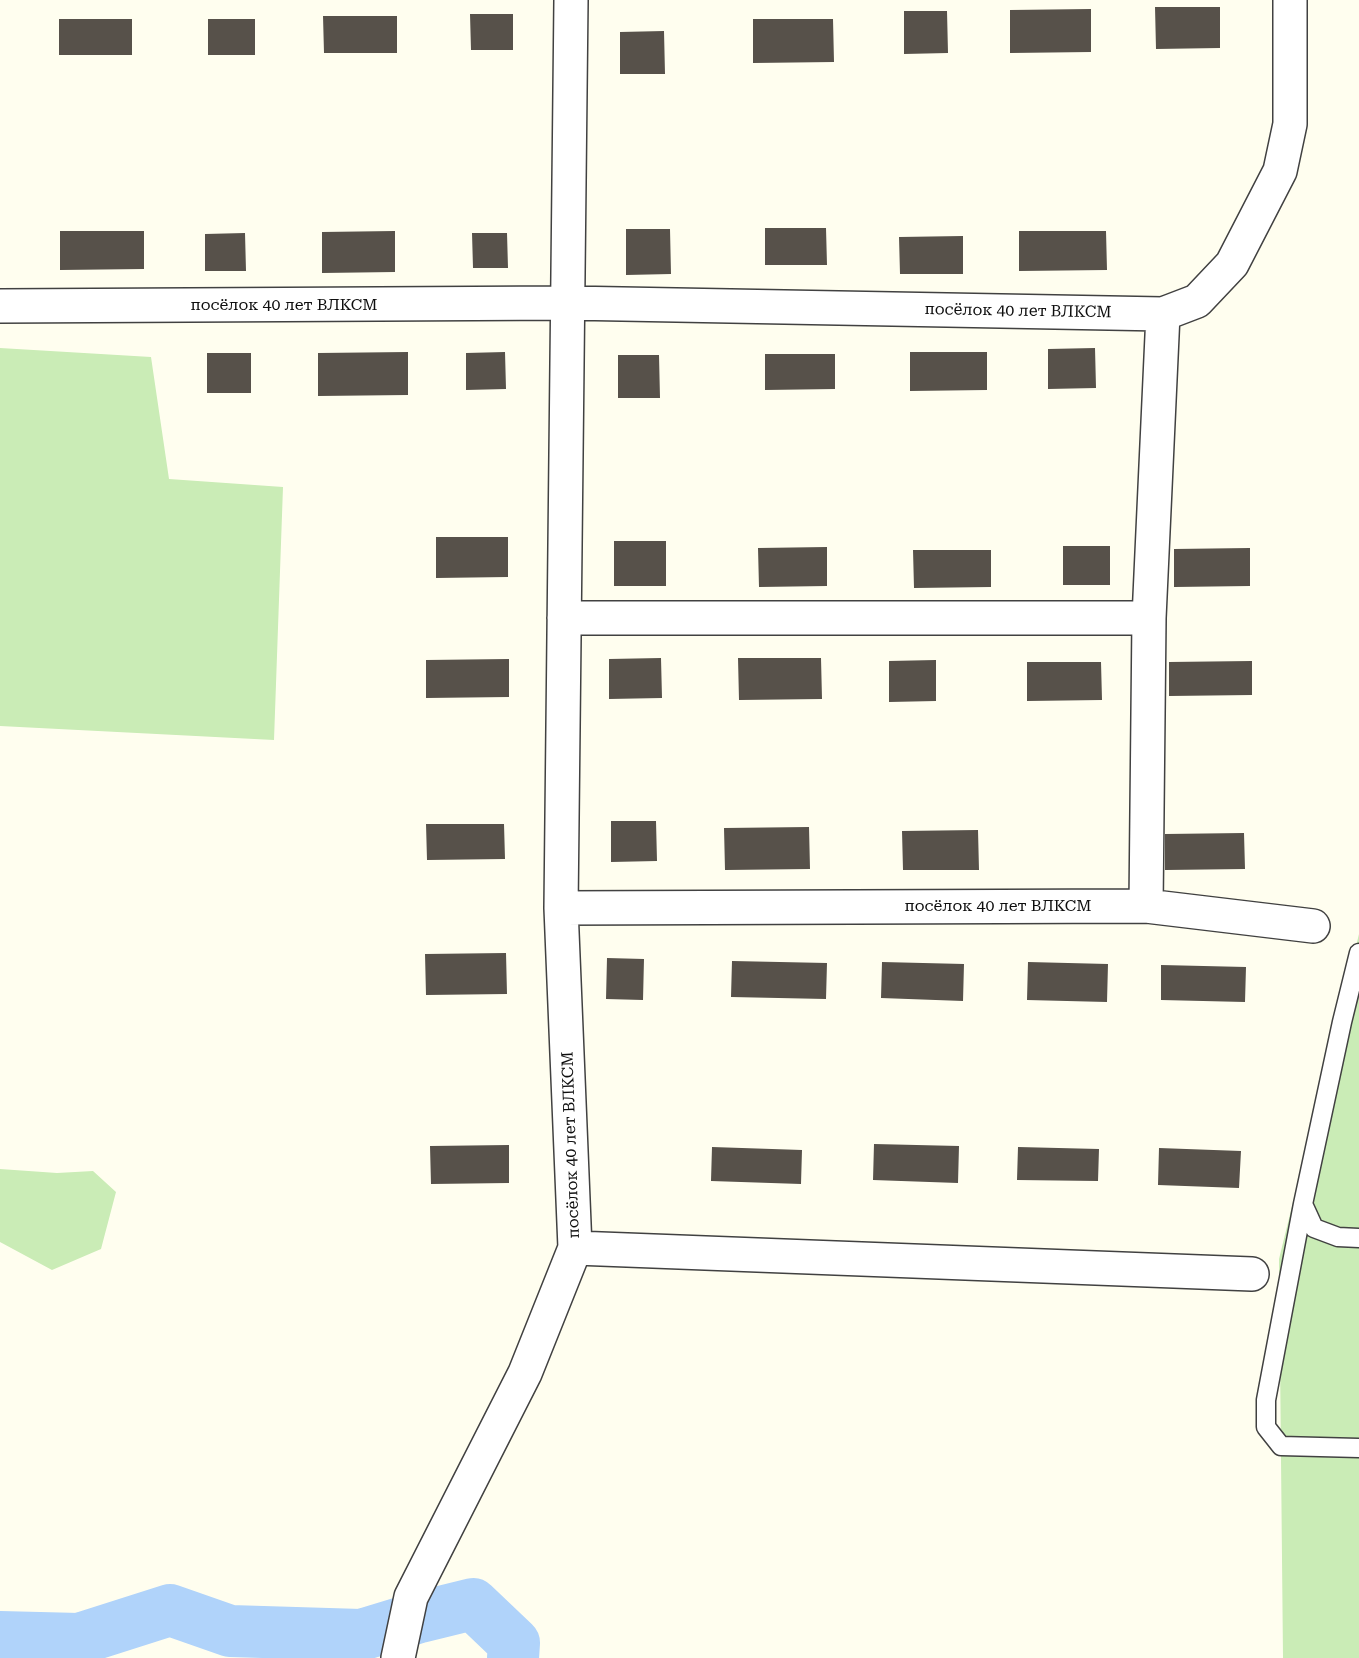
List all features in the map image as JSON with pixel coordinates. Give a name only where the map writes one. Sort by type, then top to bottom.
[{"type":"street","name":"посёлок 40 лет ВЛКСМ","points":[[398,1658],[411,1597],[525,1373],[575,1248],[561,908],[571,0]]},
{"type":"street","points":[[1146,906],[1149,618],[1163,314],[1197,301],[1232,264],[1280,171],[1290,124],[1290,0]]},
{"type":"street","name":"посёлок 40 лет ВЛКСМ","points":[[0,306],[568,303],[1163,314]]},
{"type":"street","points":[[564,618],[1149,618]]},
{"type":"street","name":"посёлок 40 лет ВЛКСМ","points":[[561,908],[1146,906],[1313,926]]},
{"type":"street","points":[[575,1248],[1252,1274]]},
{"type":"lane","points":[[1359,953],[1350,1022],[1303,1204],[1266,1400],[1266,1427],[1281,1446],[1359,1448]]},
{"type":"lane","points":[[1303,1204],[1314,1228],[1338,1237],[1359,1238]]},
{"type":"green space","points":[[0,348],[151,357],[169,479],[283,487],[274,740],[0,726]]},
{"type":"green space","points":[[1359,934],[1359,1658],[1283,1658],[1279,1259]]},
{"type":"green space","points":[[0,1169],[57,1173],[93,1171],[116,1192],[101,1249],[52,1270],[0,1242]]},
{"type":"building","points":[[1155,7],[1220,7],[1220,48],[1156,49]]},
{"type":"building","points":[[1091,9],[1091,52],[1010,53],[1010,10]]},
{"type":"building","points":[[904,11],[947,11],[948,53],[904,54]]},
{"type":"building","points":[[470,14],[513,14],[513,50],[471,50]]},
{"type":"building","points":[[323,16],[397,16],[397,53],[324,53]]},
{"type":"building","points":[[59,19],[132,19],[132,55],[59,55]]},
{"type":"building","points":[[208,19],[255,19],[255,55],[208,55]]},
{"type":"building","points":[[753,19],[833,19],[834,62],[753,63]]},
{"type":"building","points":[[664,31],[665,74],[620,74],[620,32]]},
{"type":"building","points":[[765,228],[826,228],[827,265],[765,265]]},
{"type":"building","points":[[626,229],[670,229],[671,274],[626,275]]},
{"type":"building","points":[[60,231],[144,231],[144,269],[60,270]]},
{"type":"building","points":[[395,231],[395,272],[322,273],[322,232]]},
{"type":"building","points":[[1019,231],[1106,231],[1107,270],[1019,271]]},
{"type":"building","points":[[245,233],[246,271],[205,271],[205,234]]},
{"type":"building","points":[[472,233],[507,233],[508,268],[473,268]]},
{"type":"building","points":[[963,236],[963,274],[900,274],[899,237]]},
{"type":"building","points":[[1095,348],[1096,388],[1048,389],[1048,349]]},
{"type":"building","points":[[408,352],[408,395],[318,396],[318,353]]},
{"type":"building","points":[[505,352],[506,389],[466,390],[466,353]]},
{"type":"building","points":[[910,352],[987,352],[987,390],[910,391]]},
{"type":"building","points":[[207,353],[251,353],[251,393],[207,393]]},
{"type":"building","points":[[765,354],[835,354],[835,389],[765,390]]},
{"type":"building","points":[[618,355],[659,355],[660,398],[618,398]]},
{"type":"building","points":[[436,537],[508,537],[508,577],[436,578]]},
{"type":"building","points":[[614,541],[666,541],[666,586],[614,586]]},
{"type":"building","points":[[1063,546],[1110,546],[1110,585],[1063,585]]},
{"type":"building","points":[[827,547],[827,586],[759,587],[758,548]]},
{"type":"building","points":[[1250,548],[1250,586],[1174,587],[1174,549]]},
{"type":"building","points":[[913,550],[991,550],[991,587],[914,588]]},
{"type":"building","points":[[661,658],[662,698],[609,699],[609,659]]},
{"type":"building","points":[[738,658],[821,658],[822,699],[739,700]]},
{"type":"building","points":[[509,659],[509,697],[426,698],[426,660]]},
{"type":"building","points":[[936,660],[936,701],[889,702],[889,661]]},
{"type":"building","points":[[1252,661],[1252,695],[1169,696],[1169,662]]},
{"type":"building","points":[[1027,662],[1101,662],[1102,700],[1027,701]]},
{"type":"building","points":[[611,821],[656,821],[657,861],[611,862]]},
{"type":"building","points":[[426,824],[504,824],[505,859],[427,860]]},
{"type":"building","points":[[809,827],[810,869],[725,870],[724,828]]},
{"type":"building","points":[[978,830],[979,870],[903,870],[902,831]]},
{"type":"building","points":[[1244,833],[1245,869],[1165,870],[1165,834]]},
{"type":"building","points":[[506,953],[507,994],[426,995],[425,954]]},
{"type":"building","points":[[607,958],[644,959],[643,1000],[606,999]]},
{"type":"building","points":[[732,961],[827,963],[826,999],[731,997]]},
{"type":"building","points":[[882,962],[964,964],[963,1001],[881,998]]},
{"type":"building","points":[[1028,962],[1108,964],[1107,1002],[1027,1000]]},
{"type":"building","points":[[1161,965],[1246,967],[1245,1002],[1161,1000]]},
{"type":"building","points":[[874,1144],[959,1146],[958,1183],[873,1180]]},
{"type":"building","points":[[509,1145],[509,1183],[431,1184],[430,1146]]},
{"type":"building","points":[[712,1147],[802,1150],[801,1184],[711,1181]]},
{"type":"building","points":[[1018,1147],[1099,1149],[1098,1181],[1017,1180]]},
{"type":"building","points":[[1159,1148],[1241,1151],[1239,1188],[1158,1185]]},
{"type":"waterway","points":[[0,1637],[79,1639],[170,1610],[230,1631],[361,1635],[473,1604],[514,1643],[513,1658]]}]
